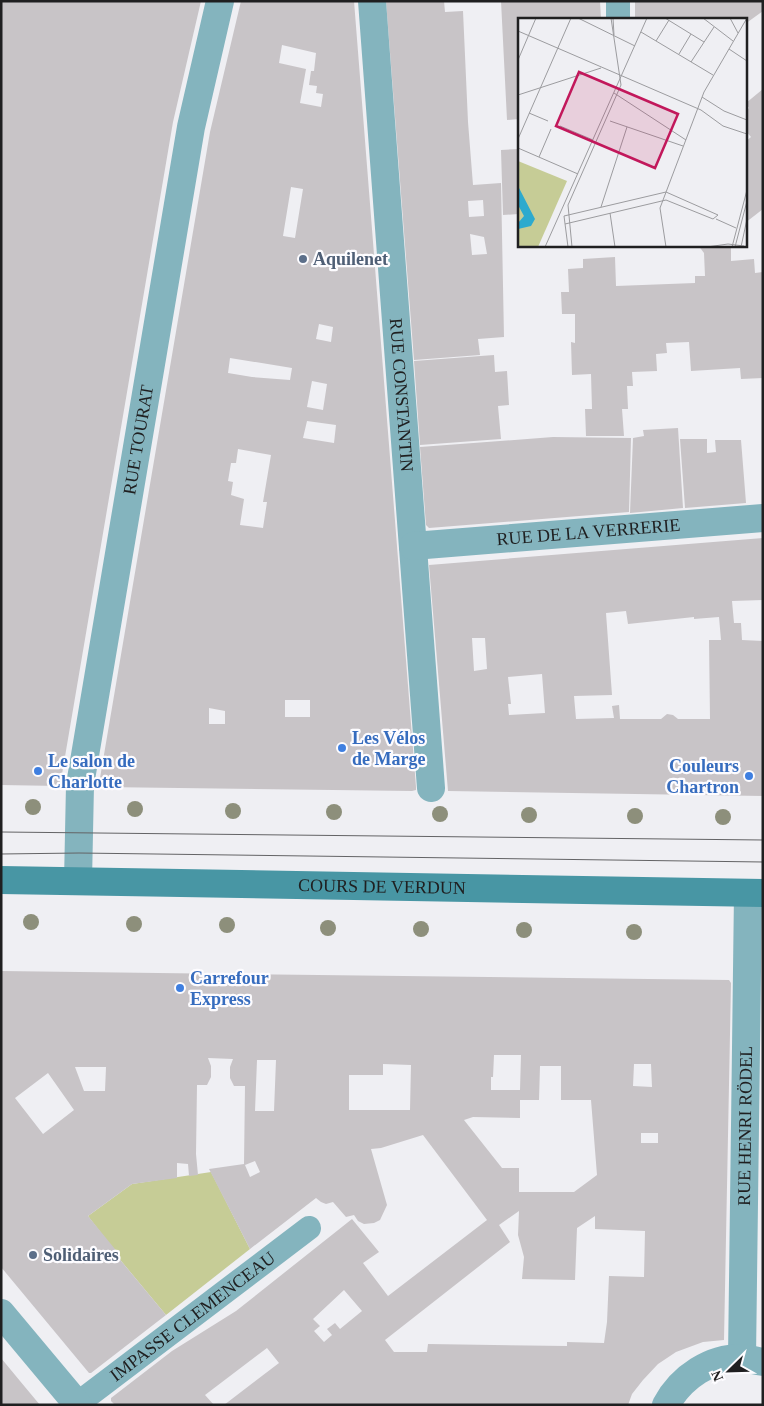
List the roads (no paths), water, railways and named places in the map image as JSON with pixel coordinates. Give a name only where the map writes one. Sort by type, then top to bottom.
[{"type":"main road","name":"COURS DE VERDUN","points":[[1,880],[756,893]]},
{"type":"street","name":"RUE TOURAT","points":[[78,881],[80,785],[191,127],[220,1]]},
{"type":"street","name":"RUE CONSTANTIN","points":[[372,1],[432,788]]},
{"type":"street","name":"RUE DE LA VERRERIE","points":[[414,546],[763,518]]},
{"type":"street","name":"RUE HENRI RÖDEL","points":[[753,1360],[756,893]]},
{"type":"street","points":[[1,1313],[77,1404]]},
{"type":"street","points":[[666,1405],[672,1392],[692,1374],[716,1362],[753,1360]]},
{"type":"lane","points":[[618,1],[618,18]]},
{"type":"lane","name":"IMPASSE CLEMENCEAU","points":[[77,1404],[309,1228]]},
{"type":"tram line","points":[[1,832],[763,840]]},
{"type":"tram line","points":[[1,854],[79,853],[763,862]]},
{"type":"place","name":"Aquilenet","points":[[303,259]]},
{"type":"place","name":"Les Vélos de Marge","points":[[342,748]]},
{"type":"place","name":"Le salon de Charlotte","points":[[38,771]]},
{"type":"place","name":"Couleurs Chartron","points":[[749,776]]},
{"type":"place","name":"Carrefour Express","points":[[180,988]]},
{"type":"place","name":"Solidaires","points":[[33,1255]]}]
